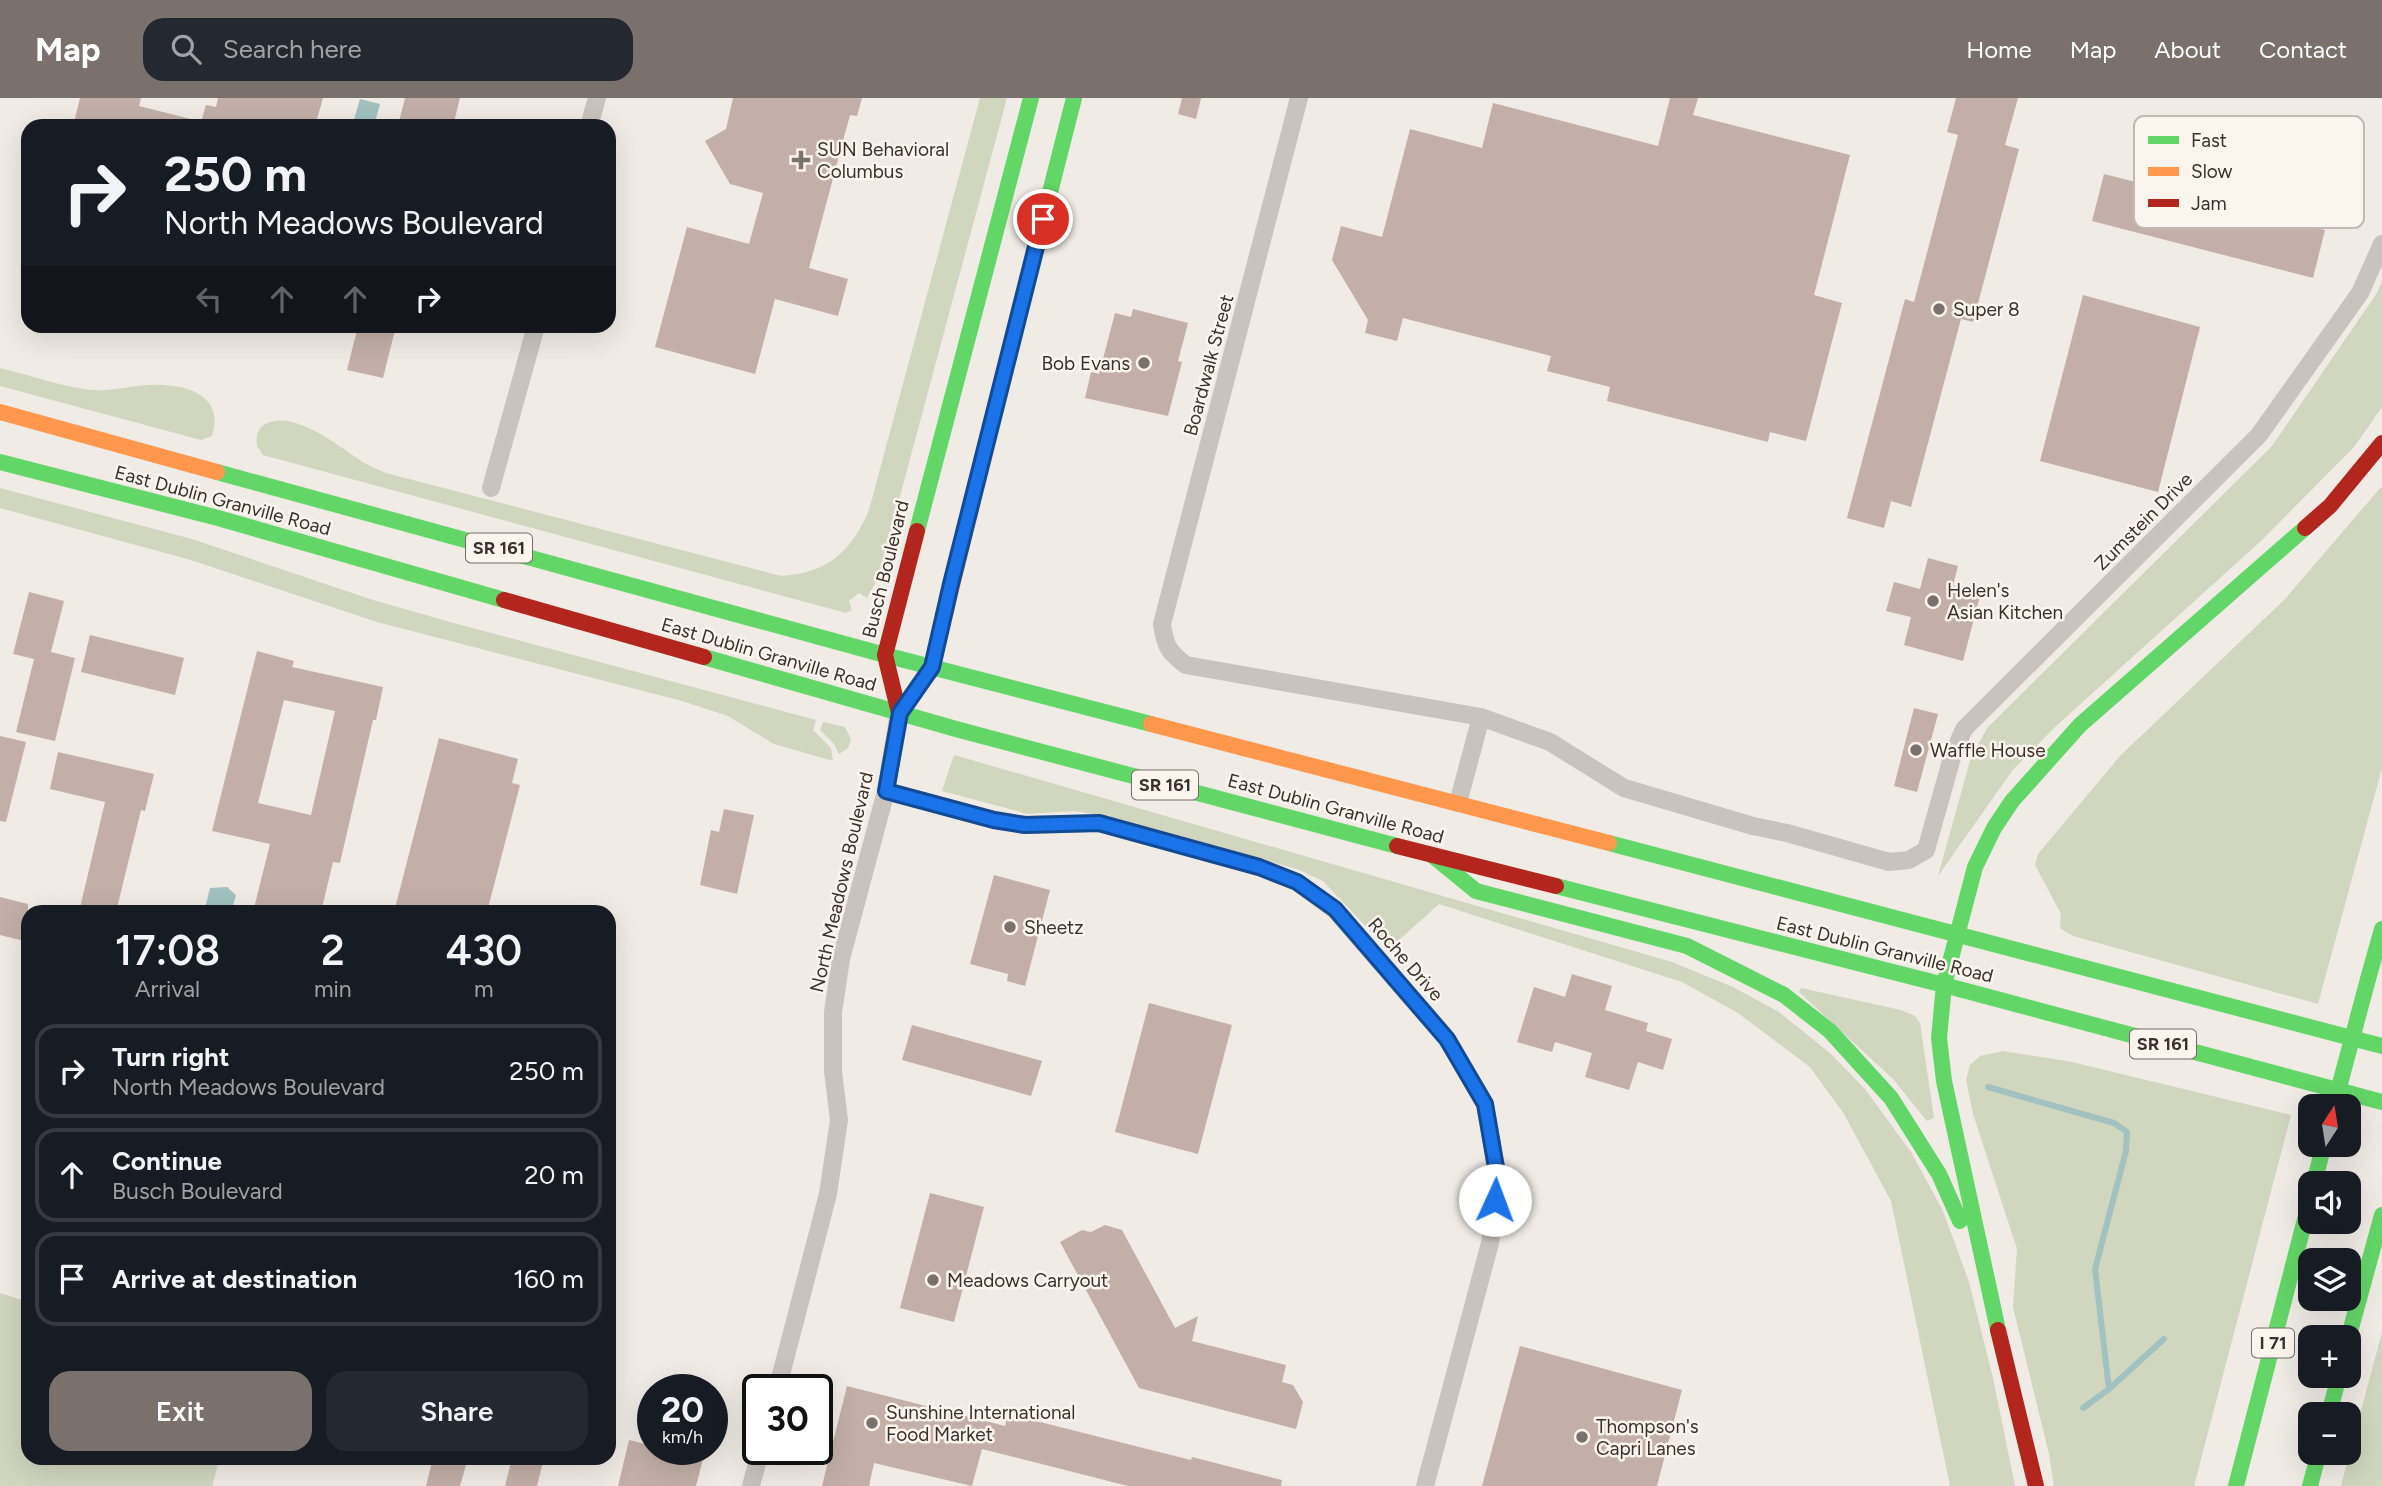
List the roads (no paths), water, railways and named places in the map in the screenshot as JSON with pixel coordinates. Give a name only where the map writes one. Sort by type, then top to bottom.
[{"type":"main road","name":"Busch Boulevard","points":[[900,713],[885,655],[1031,98]]},
{"type":"main road","points":[[900,713],[932,667],[1074,98]]},
{"type":"main road","name":"East Dublin Granville Road","points":[[0,412],[885,655],[2382,1046]]},
{"type":"main road","points":[[2036,1486],[1983,1270],[1944,1081],[1939,1038],[1944,985],[1975,867],[1994,828],[2012,801],[2080,724],[2330,506],[2382,443]]},
{"type":"main road","name":"East Dublin Granville Road","points":[[0,462],[218,518],[900,713],[1432,855],[1944,985],[2382,1102]]},
{"type":"main road","points":[[1432,855],[1476,891],[1687,946],[1784,995],[1830,1031],[1891,1098],[1917,1136],[1938,1174],[1983,1270]]},
{"type":"main road","points":[[2337,1094],[2382,929]]},
{"type":"main road","points":[[2352,1325],[2382,1215]]},
{"type":"main road","name":"I 71","points":[[2236,1486],[2301,1234]]},
{"type":"main road","points":[[2310,1486],[2316,1465]]},
{"type":"street","points":[[591,119],[597,98]]},
{"type":"street","name":"Boardwalk Street","points":[[1299,98],[1162,624],[1164,642],[1174,657],[1186,665],[1482,717]]},
{"type":"street","name":"Zumstein Drive","points":[[1482,717],[1550,742],[1624,788],[1889,862],[1909,860],[1926,850],[1953,754],[1964,729],[2259,435],[2360,293],[2382,244]]},
{"type":"street","points":[[491,488],[534,333]]},
{"type":"street","name":"North Meadows Boulevard","points":[[781,1374],[828,1194],[839,1120],[833,1071],[833,1012],[841,959],[886,791],[900,713]]},
{"type":"street","name":"East Dublin Granville Road","points":[[1458,803],[1482,717]]},
{"type":"street","name":"Roche Drive","points":[[886,791],[1015,823],[1099,823],[1259,867],[1297,882],[1335,909],[1447,1039],[1485,1104],[1498,1179],[1490,1243],[1425,1486]]},
{"type":"street","points":[[751,1486],[757,1465]]},
{"type":"water","points":[[360,99],[380,104],[376,119],[354,119]]},
{"type":"water","points":[[227,887],[236,895],[233,905],[206,905],[210,888]]},
{"type":"waterway","points":[[1988,1087],[2114,1123],[2127,1132],[2126,1151],[2095,1269],[2109,1389]]},
{"type":"waterway","points":[[2083,1408],[2109,1389],[2164,1339]]},
{"type":"place","name":"SUN Behavioral Columbus","points":[[801,160]]},
{"type":"place","name":"Super 8","points":[[1939,309]]},
{"type":"place","name":"Bob Evans","points":[[1144,363]]},
{"type":"place","name":"Helen's Asian Kitchen","points":[[1933,601]]},
{"type":"place","name":"Waffle House","points":[[1916,750]]},
{"type":"place","name":"Sheetz","points":[[1010,927]]},
{"type":"place","name":"Meadows Carryout","points":[[933,1280]]},
{"type":"place","name":"Sunshine International Food Market","points":[[872,1423]]},
{"type":"place","name":"Thompson's Capri Lanes","points":[[1582,1437]]}]
